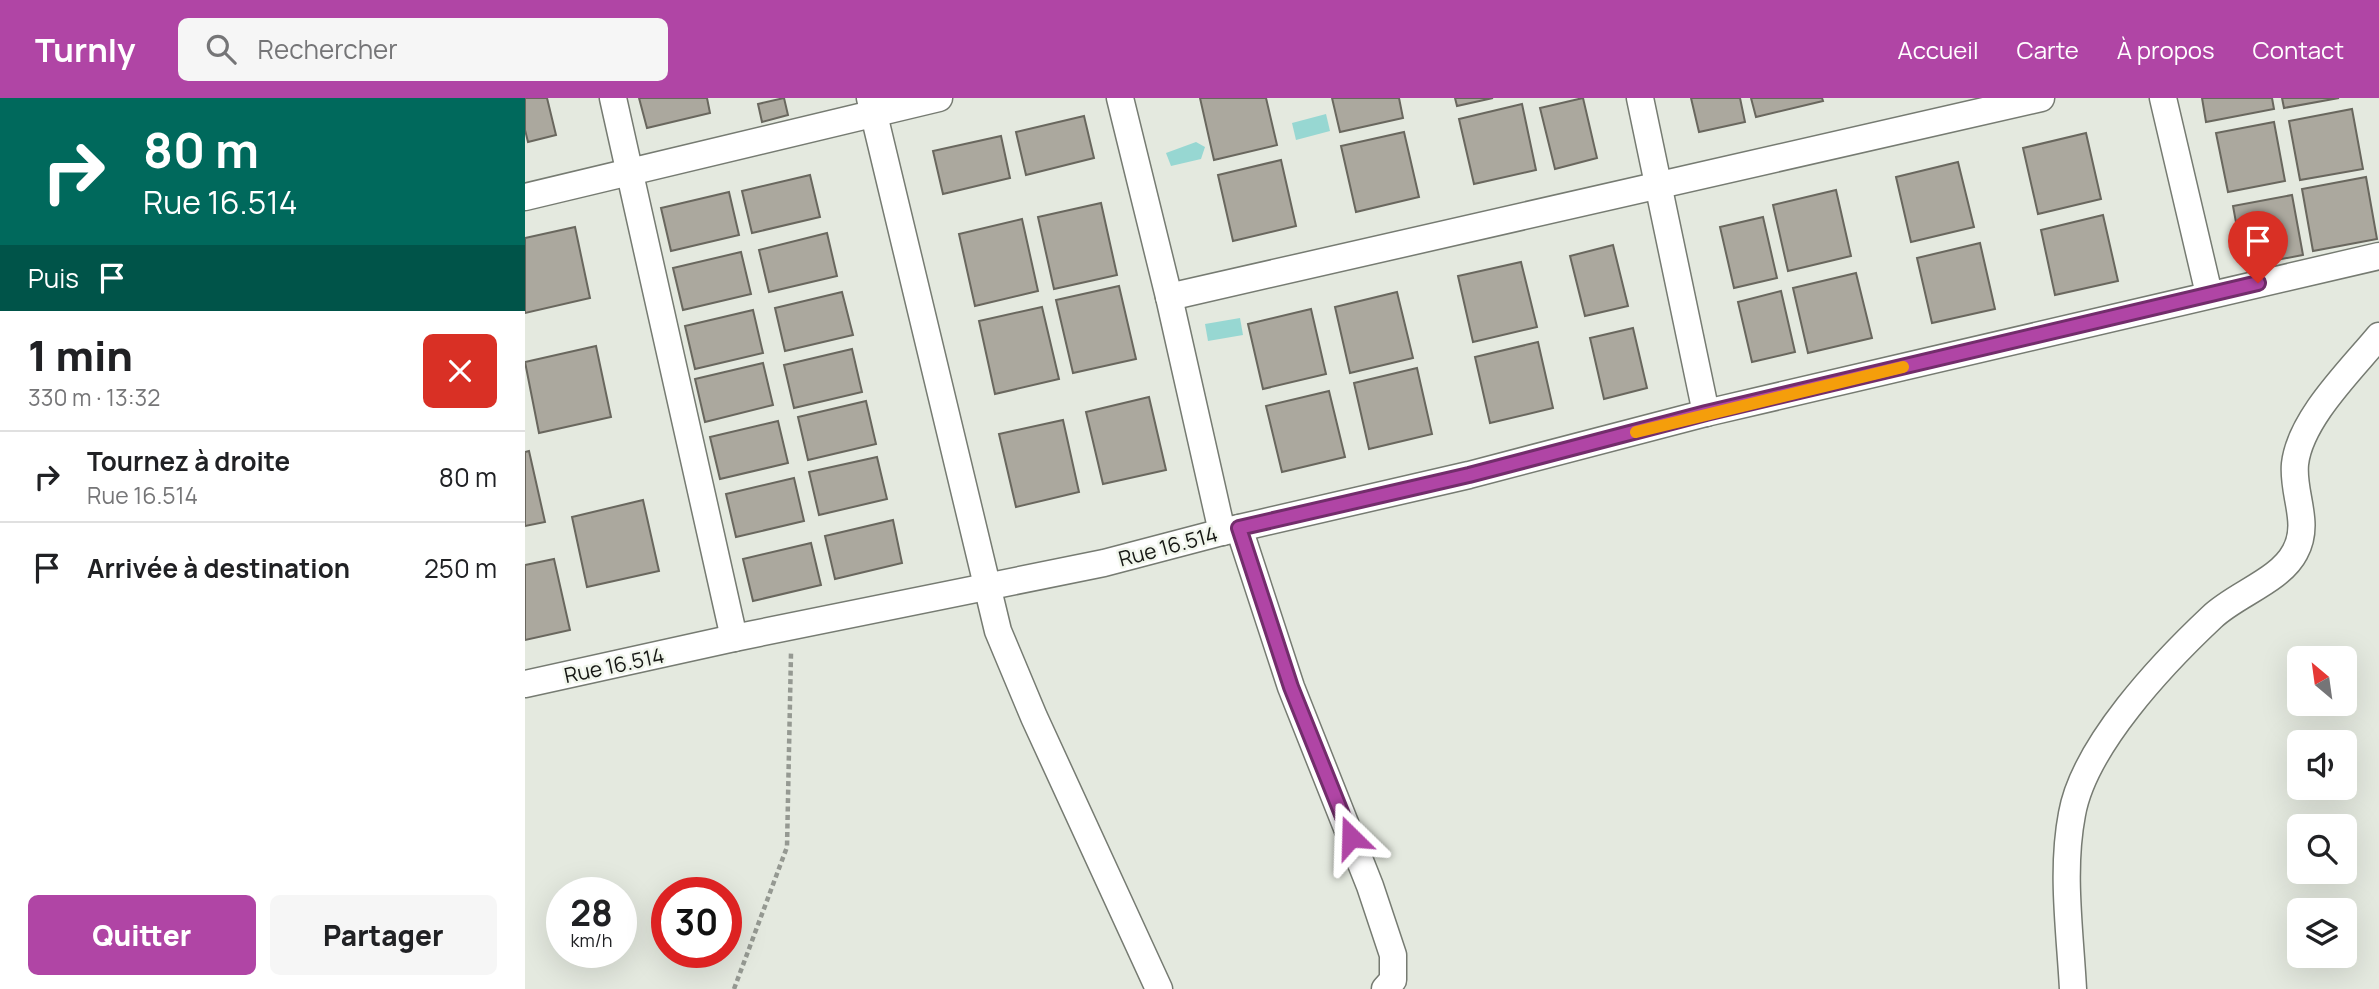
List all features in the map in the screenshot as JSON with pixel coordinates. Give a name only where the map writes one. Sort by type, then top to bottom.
[{"type":"street","points":[[613,98],[734,638]]},
{"type":"street","points":[[525,197],[871,105],[939,98]]},
{"type":"street","points":[[1120,98],[1230,530],[1370,886],[1393,955],[1393,980],[1385,989]]},
{"type":"street","points":[[1640,98],[1706,413]]},
{"type":"street","points":[[1169,297],[2041,98]]},
{"type":"street","points":[[2163,98],[2209,295]]},
{"type":"street","points":[[871,105],[998,631],[1009,661],[1159,989]]},
{"type":"street","name":"Rue 16.514","points":[[525,684],[734,638],[1104,564],[1230,530],[1469,475],[1706,413],[2379,256]]},
{"type":"street","points":[[2073,989],[2067,885],[2068,842],[2072,812],[2080,787],[2099,748],[2144,688],[2215,614],[2282,569],[2290,560],[2301,537],[2302,521],[2295,464],[2299,447],[2321,408],[2379,336]]},
{"type":"path","points":[[734,989],[787,847],[792,627]]},
{"type":"water","points":[[1326,114],[1330,131],[1296,140],[1292,123]]},
{"type":"water","points":[[1196,142],[1205,147],[1201,159],[1171,166],[1166,153]]},
{"type":"water","points":[[1240,318],[1243,335],[1208,341],[1205,324]]},
{"type":"building","points":[[525,98],[547,98],[556,135],[528,142],[525,130]]},
{"type":"building","points":[[639,98],[707,98],[710,113],[647,128]]},
{"type":"building","points":[[784,98],[788,115],[762,122],[758,104]]},
{"type":"building","points":[[1200,98],[1266,98],[1277,145],[1214,160]]},
{"type":"building","points":[[1332,98],[1399,98],[1403,118],[1340,132]]},
{"type":"building","points":[[1455,98],[1493,98],[1457,106]]},
{"type":"building","points":[[1583,98],[1597,158],[1555,169],[1540,108]]},
{"type":"building","points":[[1691,98],[1740,98],[1745,122],[1699,132]]},
{"type":"building","points":[[1751,98],[1822,98],[1823,101],[1756,117]]},
{"type":"building","points":[[2202,98],[2272,98],[2274,109],[2206,122]]},
{"type":"building","points":[[2282,98],[2339,98],[2284,108]]},
{"type":"building","points":[[1522,104],[1536,170],[1474,184],[1459,119]]},
{"type":"building","points":[[2352,109],[2363,169],[2300,180],[2289,121]]},
{"type":"building","points":[[1084,116],[1094,158],[1026,175],[1016,132]]},
{"type":"building","points":[[2274,122],[2285,181],[2228,192],[2216,133]]},
{"type":"building","points":[[1404,132],[1419,197],[1356,212],[1341,146]]},
{"type":"building","points":[[2086,133],[2101,199],[2038,214],[2023,148]]},
{"type":"building","points":[[1001,136],[1010,178],[943,194],[933,151]]},
{"type":"building","points":[[1281,160],[1296,226],[1233,241],[1218,175]]},
{"type":"building","points":[[1958,162],[1974,227],[1911,242],[1896,177]]},
{"type":"building","points":[[810,175],[820,217],[752,233],[742,191]]},
{"type":"building","points":[[2366,177],[2377,239],[2313,251],[2302,189]]},
{"type":"building","points":[[1836,190],[1851,256],[1788,271],[1773,205]]},
{"type":"building","points":[[729,192],[739,235],[671,251],[661,208]]},
{"type":"building","points":[[2292,195],[2303,255],[2244,266],[2233,206]]},
{"type":"building","points":[[1101,203],[1117,275],[1054,289],[1038,217]]},
{"type":"building","points":[[2103,215],[2118,281],[2055,295],[2041,230]]},
{"type":"building","points":[[1763,217],[1777,278],[1734,288],[1720,227]]},
{"type":"building","points":[[1022,219],[1038,291],[975,306],[959,234]]},
{"type":"building","points":[[575,227],[590,298],[525,313],[525,238]]},
{"type":"building","points":[[827,233],[837,276],[769,292],[759,250]]},
{"type":"building","points":[[1980,243],[1995,309],[1932,323],[1917,258]]},
{"type":"building","points":[[1613,245],[1628,306],[1585,316],[1570,256]]},
{"type":"building","points":[[741,252],[751,294],[683,310],[673,268]]},
{"type":"building","points":[[1521,262],[1537,327],[1473,342],[1458,276]]},
{"type":"building","points":[[1856,273],[1872,338],[1808,353],[1793,288]]},
{"type":"building","points":[[1119,286],[1136,359],[1073,373],[1056,300]]},
{"type":"building","points":[[1781,291],[1795,352],[1752,362],[1738,302]]},
{"type":"building","points":[[842,292],[853,335],[785,351],[775,308]]},
{"type":"building","points":[[1397,292],[1413,358],[1350,373],[1335,307]]},
{"type":"building","points":[[1042,307],[1059,379],[995,394],[979,321]]},
{"type":"building","points":[[1311,309],[1326,374],[1263,389],[1248,324]]},
{"type":"building","points":[[753,310],[763,353],[695,369],[685,326]]},
{"type":"building","points":[[1633,328],[1647,388],[1604,399],[1590,338]]},
{"type":"building","points":[[1538,342],[1553,408],[1490,423],[1475,357]]},
{"type":"building","points":[[596,346],[611,417],[539,433],[525,362]]},
{"type":"building","points":[[852,349],[862,392],[794,408],[784,365]]},
{"type":"building","points":[[763,363],[773,405],[705,422],[695,379]]},
{"type":"building","points":[[1417,368],[1432,434],[1369,449],[1354,383]]},
{"type":"building","points":[[1329,391],[1345,457],[1282,472],[1266,406]]},
{"type":"building","points":[[1149,397],[1166,470],[1103,484],[1086,412]]},
{"type":"building","points":[[866,401],[876,444],[808,460],[798,417]]},
{"type":"building","points":[[1063,420],[1079,492],[1016,507],[999,434]]},
{"type":"building","points":[[778,421],[788,463],[720,479],[710,437]]},
{"type":"building","points":[[529,451],[545,522],[525,526],[525,452]]},
{"type":"building","points":[[877,457],[887,499],[819,515],[809,472]]},
{"type":"building","points":[[794,478],[804,521],[736,537],[726,494]]},
{"type":"building","points":[[643,500],[659,571],[587,587],[572,517]]},
{"type":"building","points":[[893,520],[902,563],[835,579],[825,536]]},
{"type":"building","points":[[811,543],[821,585],[753,601],[743,559]]},
{"type":"building","points":[[554,559],[570,630],[525,640],[525,565]]},
{"type":"slow traffic","points":[[1636,432],[1903,367]]},
{"type":"route","points":[[1351,837],[1291,687],[1239,528],[1469,475],[1706,413],[2258,283]]}]
